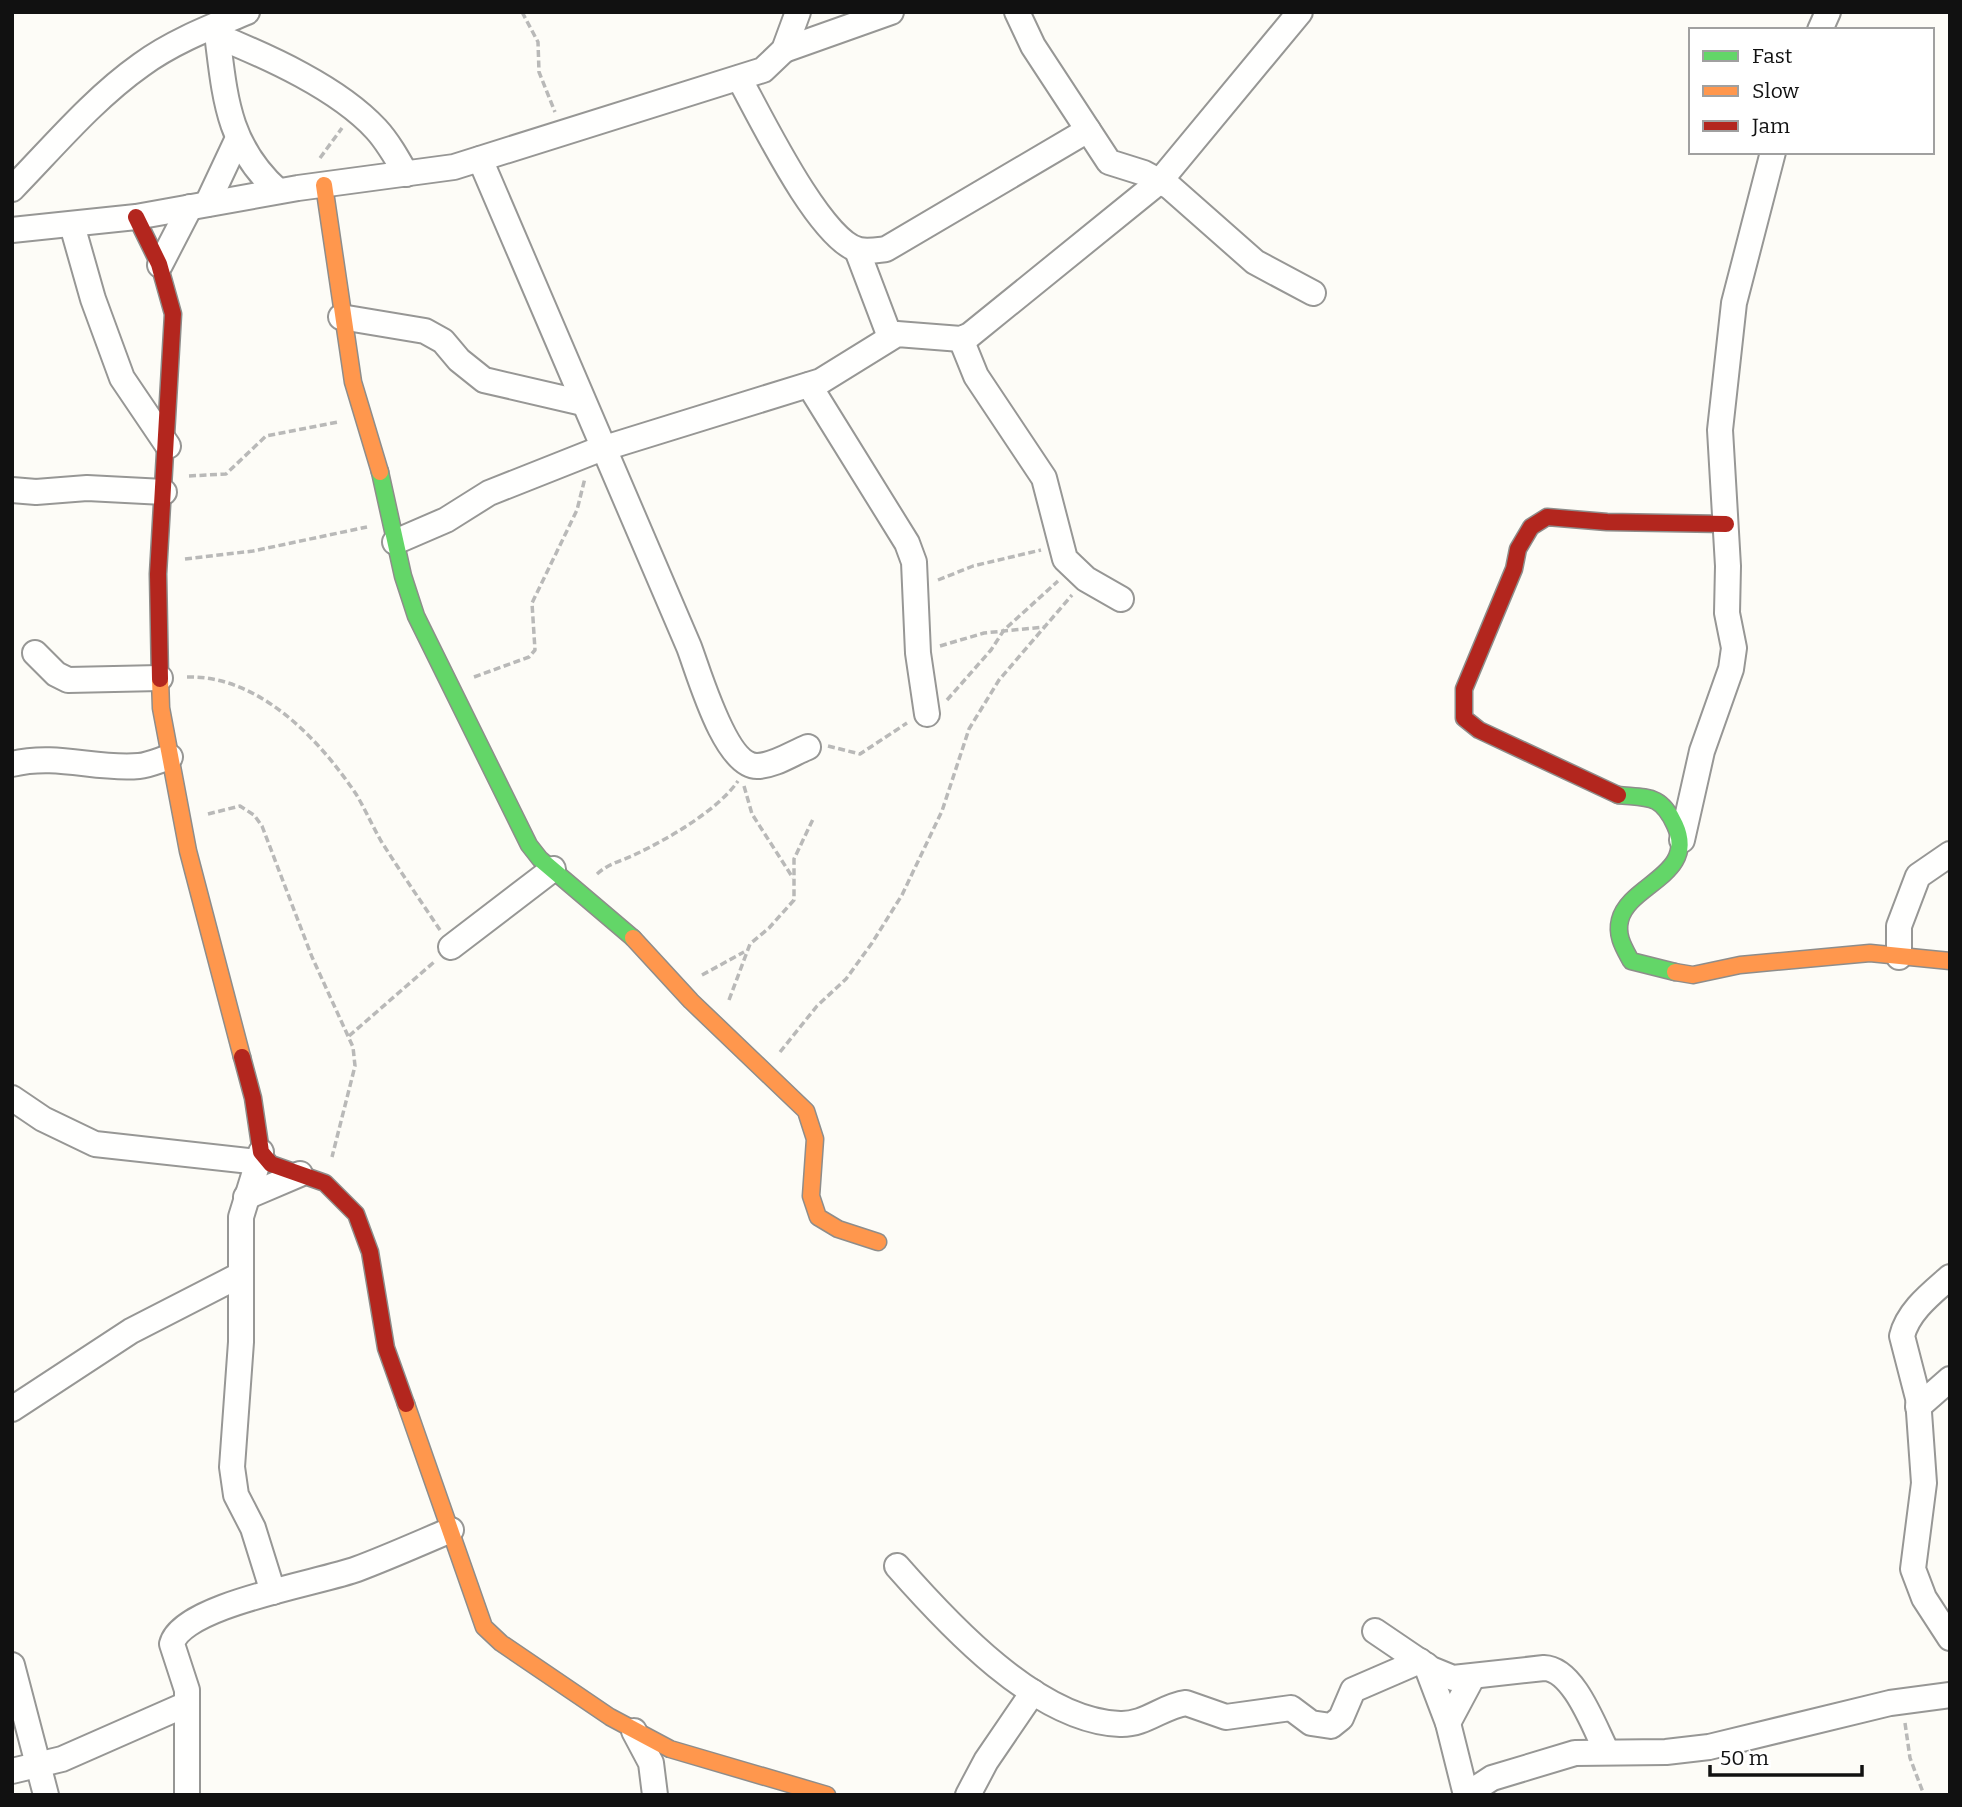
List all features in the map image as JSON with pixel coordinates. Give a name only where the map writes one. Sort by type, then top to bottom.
[{"type":"street","points":[[12,189],[97,103],[141,64],[213,26],[247,12]]},
{"type":"street","points":[[784,50],[891,12]]},
{"type":"street","points":[[1017,12],[1033,46],[1113,164],[1160,181],[1178,193],[1255,262],[1313,293]]},
{"type":"street","points":[[393,532],[446,520],[489,493],[599,449],[821,382],[897,334],[961,339],[1160,181],[1300,12]]},
{"type":"street","points":[[1821,28],[1828,12]]},
{"type":"street","points":[[12,230],[136,217],[288,190],[454,167],[763,70],[784,50],[798,13],[825,37]]},
{"type":"street","points":[[213,26],[299,74],[355,110],[375,128],[406,173]]},
{"type":"street","points":[[213,26],[231,121],[250,161],[253,196]]},
{"type":"street","points":[[738,78],[814,209],[836,236],[857,250],[890,337]]},
{"type":"street","points":[[857,250],[887,249],[1088,130]]},
{"type":"street","points":[[160,265],[238,138]]},
{"type":"street","points":[[1772,154],[1734,303],[1720,430],[1726,524],[1727,613],[1734,648],[1731,669],[1702,751],[1680,851],[1672,863],[1627,908],[1620,919],[1619,939],[1631,961],[1638,965],[1693,975],[1740,965],[1870,953],[1950,961]]},
{"type":"street","points":[[480,159],[548,314],[599,449],[689,647],[714,714],[736,754],[757,766],[769,764],[808,747]]},
{"type":"street","points":[[250,161],[288,190]]},
{"type":"street","points":[[324,185],[341,317],[362,418],[376,456],[416,615],[529,845],[553,869],[620,924],[720,1029],[792,1095],[813,1120],[817,1142],[810,1198],[814,1212],[823,1221],[878,1242]]},
{"type":"street","points":[[136,217],[160,265],[173,314],[168,446],[159,562],[161,708],[183,823],[253,1098],[260,1157],[241,1217],[241,1342],[232,1482],[253,1528],[273,1592]]},
{"type":"street","points":[[72,225],[93,299],[122,378],[168,446]]},
{"type":"street","points":[[341,317],[425,331],[443,341],[459,360],[484,380],[583,403]]},
{"type":"street","points":[[961,339],[976,376],[1044,478],[1060,546],[1079,574],[1121,599]]},
{"type":"street","points":[[809,385],[907,542],[914,562],[919,653],[927,714]]},
{"type":"street","points":[[12,490],[36,492],[165,484]]},
{"type":"street","points":[[1682,840],[1662,802],[1613,793],[1562,766],[1479,730],[1464,718],[1462,702],[1484,636],[1514,569],[1518,548],[1531,527],[1546,517],[1607,522],[1726,524]]},
{"type":"street","points":[[35,653],[56,674],[68,680],[160,678]]},
{"type":"street","points":[[12,764],[27,760],[75,760],[102,765],[140,766],[170,757]]},
{"type":"street","points":[[1899,957],[1899,926],[1918,876],[1950,854]]},
{"type":"street","points":[[451,947],[553,869]]},
{"type":"street","points":[[12,1098],[43,1119],[95,1144],[260,1157],[271,1164],[325,1183],[345,1200],[359,1223],[370,1252],[386,1348],[484,1628],[510,1649],[635,1731],[670,1749],[827,1795]]},
{"type":"street","points":[[246,1197],[300,1174]]},
{"type":"street","points":[[12,1409],[131,1331],[240,1275]]},
{"type":"street","points":[[1950,1278],[1925,1299],[1904,1328],[1902,1336],[1918,1407],[1924,1483],[1913,1569],[1924,1598],[1950,1638]]},
{"type":"street","points":[[1918,1407],[1950,1379]]},
{"type":"street","points":[[187,1795],[187,1690],[172,1644],[179,1630],[207,1614],[273,1592],[355,1570],[451,1530]]},
{"type":"street","points":[[897,1566],[944,1617],[1003,1672],[1064,1708],[1102,1721],[1134,1723],[1186,1703],[1226,1717],[1291,1707],[1311,1723],[1323,1727],[1338,1722],[1353,1690],[1423,1663]]},
{"type":"street","points":[[1375,1631],[1423,1663],[1453,1678],[1544,1668],[1557,1670],[1573,1688],[1606,1752]]},
{"type":"street","points":[[1423,1663],[1448,1723],[1466,1795],[1492,1778],[1521,1767],[1576,1753],[1666,1752],[1709,1747],[1902,1702],[1950,1695]]},
{"type":"street","points":[[12,1665],[46,1795]]},
{"type":"street","points":[[1448,1723],[1472,1678]]},
{"type":"street","points":[[968,1795],[986,1761],[1033,1692]]},
{"type":"street","points":[[12,1771],[62,1759],[187,1704]]},
{"type":"street","points":[[635,1731],[651,1763],[655,1795]]},
{"type":"path","points":[[522,12],[538,42],[542,84],[565,132]]},
{"type":"path","points":[[288,190],[355,110]]},
{"type":"path","points":[[165,484],[226,474],[265,436],[362,418]]},
{"type":"path","points":[[449,686],[532,654],[536,643],[532,603],[577,510],[599,449]]},
{"type":"path","points":[[159,562],[393,532]]},
{"type":"path","points":[[917,588],[973,565],[1060,546]]},
{"type":"path","points":[[808,747],[827,746],[860,754],[911,720],[943,704],[1004,630],[1079,574]]},
{"type":"path","points":[[769,1076],[782,1049],[817,1006],[846,979],[902,895],[942,811],[969,729],[999,680],[1044,627],[1079,574]]},
{"type":"path","points":[[919,653],[957,639],[1004,630],[1044,627]]},
{"type":"path","points":[[160,678],[192,677],[241,688],[275,706],[295,724],[355,794],[382,841],[451,947],[349,1036]]},
{"type":"path","points":[[581,890],[602,870],[655,845],[715,806],[742,775],[752,814],[795,883]]},
{"type":"path","points":[[183,823],[226,807],[240,806],[254,815],[271,849],[312,957],[349,1036],[355,1066],[325,1183]]},
{"type":"path","points":[[673,982],[704,975],[746,951],[794,900],[794,859],[814,817]]},
{"type":"path","points":[[720,1029],[746,951]]},
{"type":"path","points":[[1902,1702],[1910,1758],[1924,1795]]},
{"type":"traffic: fast","points":[[380,472],[403,576],[416,616],[529,845],[540,859],[633,938]]},
{"type":"traffic: fast","points":[[1618,795],[1646,798],[1659,803],[1675,825],[1680,842],[1677,856],[1670,868],[1626,908],[1619,926],[1621,942],[1631,961],[1675,972]]},
{"type":"traffic: slow","points":[[324,185],[353,382],[380,472]]},
{"type":"traffic: slow","points":[[160,679],[161,708],[188,851],[242,1057]]},
{"type":"traffic: slow","points":[[633,938],[691,1001],[806,1111],[815,1139],[811,1196],[818,1217],[838,1229],[878,1242]]},
{"type":"traffic: slow","points":[[1675,972],[1693,975],[1740,965],[1870,953],[1950,961]]},
{"type":"traffic: slow","points":[[406,1404],[484,1627],[501,1643],[610,1717],[670,1749],[827,1795]]},
{"type":"traffic: jam","points":[[136,217],[159,264],[173,314],[158,574],[160,679]]},
{"type":"traffic: jam","points":[[1618,795],[1479,730],[1464,718],[1464,689],[1514,569],[1518,549],[1531,527],[1547,517],[1607,522],[1726,524]]},
{"type":"traffic: jam","points":[[242,1057],[253,1098],[261,1152],[271,1164],[325,1183],[356,1214],[370,1252],[386,1348],[406,1404]]}]
